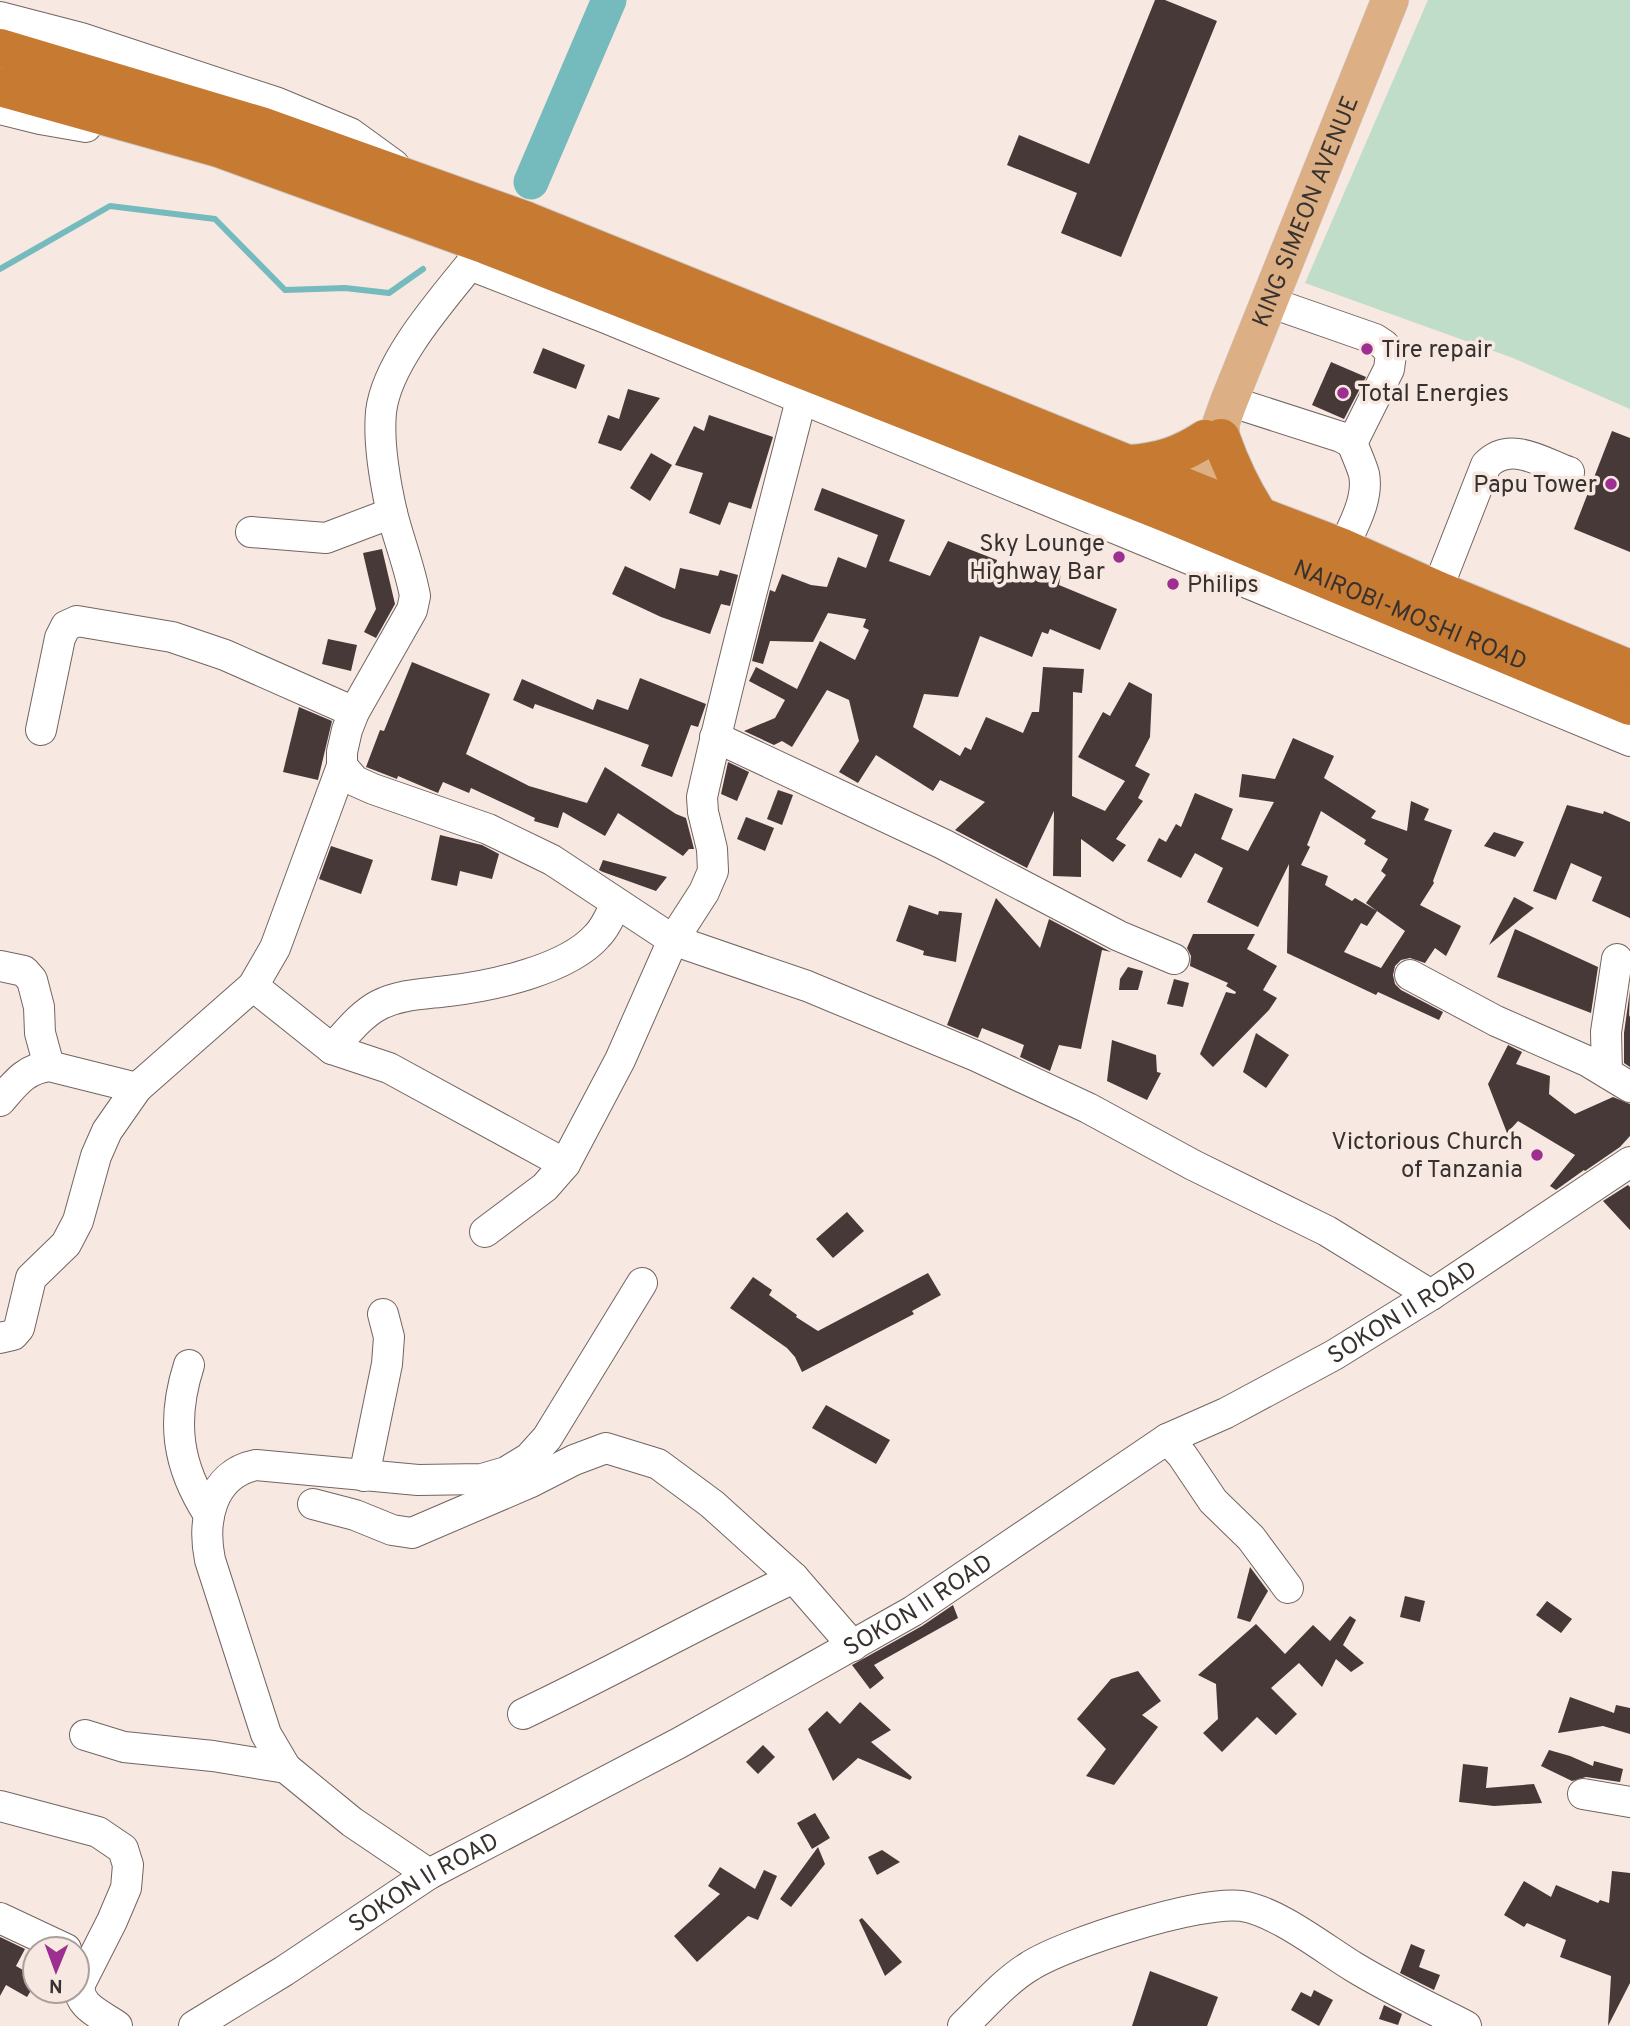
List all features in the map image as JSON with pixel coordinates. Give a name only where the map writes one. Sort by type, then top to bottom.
[{"type":"highway","points":[[0,48],[261,126],[527,221],[1079,461],[1185,504]]},
{"type":"highway","points":[[0,87],[218,148],[804,386],[1079,461],[1129,464],[1169,458],[1188,451],[1219,425],[1228,460],[1260,517]]},
{"type":"highway","points":[[1129,464],[1185,504]]},
{"type":"highway","name":"NAIROBI-MOSHI ROAD","points":[[1185,504],[1260,517],[1343,548],[1437,590],[1630,669]]},
{"type":"highway","name":"NAIROBI-MOSHI ROAD","points":[[1185,504],[1630,706]]},
{"type":"main road","name":"KING SIMEON AVENUE","points":[[1185,504],[1390,0]]},
{"type":"street","points":[[0,17],[81,38],[278,103],[349,133],[418,182]]},
{"type":"street","points":[[0,109],[40,119],[218,148]]},
{"type":"street","points":[[0,1338],[13,1335],[19,1328],[31,1278],[66,1244],[78,1220],[96,1156],[107,1131],[137,1088],[253,986],[275,948],[342,766],[342,752],[354,712],[411,610],[415,596],[392,513],[381,434],[381,411],[390,378],[428,319],[478,255]]},
{"type":"street","points":[[1269,302],[1375,339],[1391,354],[1389,369],[1352,443]]},
{"type":"street","points":[[485,1232],[545,1187],[565,1164],[620,1060],[673,940],[704,892],[713,871],[712,849],[702,797],[737,642],[760,566],[771,508],[804,386],[1630,741]]},
{"type":"street","points":[[1219,425],[1329,433],[1352,443],[1364,475],[1364,492],[1362,505],[1343,548]]},
{"type":"street","points":[[1437,590],[1486,465],[1496,455],[1513,452],[1569,472]]},
{"type":"street","points":[[251,532],[326,538],[392,513]]},
{"type":"street","points":[[41,730],[61,638],[66,626],[77,621],[172,637],[225,655],[354,712]]},
{"type":"street","points":[[715,737],[943,844],[1119,936],[1174,959]]},
{"type":"street","points":[[342,766],[355,781],[488,829],[552,860],[673,940],[807,986],[976,1056],[1088,1108],[1193,1165],[1326,1231],[1431,1295]]},
{"type":"street","points":[[332,1049],[358,1020],[389,1001],[418,993],[459,990],[514,979],[580,950],[597,937],[616,903]]},
{"type":"street","points":[[1617,959],[1606,1032],[1618,1080]]},
{"type":"street","points":[[0,966],[24,971],[32,980],[39,1007],[40,1033],[49,1066]]},
{"type":"street","points":[[1410,975],[1467,1007],[1567,1051],[1618,1080]]},
{"type":"street","points":[[253,986],[332,1049],[389,1068],[565,1164]]},
{"type":"street","points":[[0,1101],[25,1073],[36,1067],[49,1066],[137,1088]]},
{"type":"street","name":"SOKON II ROAD","points":[[194,2026],[429,1874],[668,1749],[913,1611],[1167,1439],[1226,1413],[1334,1355],[1431,1295],[1630,1162]]},
{"type":"street","points":[[429,1874],[352,1822],[286,1768],[266,1734],[209,1560],[206,1539],[214,1499],[232,1473],[256,1465],[418,1480],[482,1479],[506,1472],[529,1458],[547,1438],[642,1283]]},
{"type":"street","points":[[364,1476],[387,1364],[389,1337],[383,1314]]},
{"type":"street","points":[[189,1365],[181,1390],[177,1420],[183,1460],[192,1490],[209,1515]]},
{"type":"street","points":[[1167,1439],[1182,1455],[1213,1501],[1251,1538],[1289,1588]]},
{"type":"street","points":[[313,1504],[355,1515],[392,1530],[412,1533],[531,1482],[574,1460],[607,1448],[658,1464],[712,1504],[794,1577],[853,1646]]},
{"type":"street","points":[[523,1714],[708,1618],[794,1577]]},
{"type":"street","points":[[85,1735],[124,1747],[213,1756],[286,1768]]},
{"type":"street","points":[[1583,1794],[1630,1802]]},
{"type":"street","points":[[0,1806],[98,1832],[123,1849],[128,1864],[125,1888],[91,1936]]},
{"type":"street","points":[[963,2026],[1027,1967],[1049,1955],[1090,1939],[1172,1915],[1213,1907],[1243,1906],[1276,1919],[1388,1987],[1466,2026]]},
{"type":"street","points":[[0,1918],[36,1935]]},
{"type":"street","points":[[87,2005],[117,2026]]},
{"type":"green space","points":[[1428,0],[1630,0],[1630,409],[1513,358],[1305,283]]},
{"type":"building","points":[[1155,0],[1165,0],[1217,21],[1121,257],[1061,233],[1077,193],[1007,165],[1019,135],[1089,164]]},
{"type":"building","points":[[543,348],[585,365],[576,389],[533,373]]},
{"type":"building","name":"Total Energies","points":[[1331,362],[1366,377],[1344,419],[1312,405]]},
{"type":"building","points":[[628,389],[660,398],[621,451],[598,443],[608,415],[619,419]]},
{"type":"building","points":[[709,415],[773,437],[751,509],[729,502],[720,525],[689,513],[703,473],[675,465],[694,426],[704,431]]},
{"type":"building","name":"Papu Tower","points":[[1612,431],[1630,438],[1630,552],[1574,529]]},
{"type":"building","points":[[651,453],[672,465],[650,501],[630,488]]},
{"type":"building","points":[[822,488],[905,520],[889,561],[930,576],[948,541],[997,560],[996,564],[1061,573],[1059,585],[1117,609],[1100,650],[1050,629],[1048,634],[1042,632],[1032,657],[980,636],[958,697],[924,694],[913,727],[960,756],[965,747],[971,750],[986,717],[1023,733],[1032,712],[1039,712],[1043,667],[1084,669],[1082,693],[1073,692],[1072,796],[1105,811],[1125,781],[1078,757],[1103,712],[1110,716],[1129,682],[1152,694],[1150,737],[1135,766],[1150,774],[1138,798],[1143,801],[1116,839],[1126,845],[1113,862],[1081,839],[1081,877],[1053,876],[1054,811],[1027,868],[955,830],[985,802],[940,780],[933,791],[876,755],[858,783],[839,772],[859,741],[849,700],[827,690],[792,747],[782,741],[774,745],[744,731],[775,718],[785,700],[749,681],[756,667],[797,689],[820,641],[855,660],[869,630],[863,627],[866,619],[828,613],[813,642],[770,641],[763,664],[752,661],[770,590],[775,592],[782,574],[811,585],[827,587],[838,557],[866,568],[878,535],[814,510]]},
{"type":"building","points":[[382,549],[395,604],[376,638],[364,632],[376,609],[363,553]]},
{"type":"building","points":[[625,566],[675,589],[680,568],[718,576],[720,570],[738,575],[730,606],[721,604],[710,634],[661,617],[612,594]]},
{"type":"building","points":[[328,639],[357,645],[351,671],[322,664]]},
{"type":"building","points":[[412,662],[490,694],[466,754],[529,786],[587,803],[605,767],[686,818],[694,849],[689,849],[683,856],[618,813],[605,836],[563,812],[558,828],[534,821],[535,818],[471,788],[469,793],[443,782],[438,793],[398,776],[397,779],[366,767]]},
{"type":"building","points":[[640,678],[706,704],[698,727],[691,725],[672,777],[641,766],[649,745],[535,704],[533,709],[513,700],[522,679],[593,710],[597,699],[628,710]]},
{"type":"building","points":[[299,707],[332,721],[318,780],[283,772]]},
{"type":"building","points":[[1293,738],[1334,756],[1324,778],[1376,811],[1371,818],[1407,831],[1411,801],[1429,809],[1424,820],[1452,830],[1434,883],[1420,905],[1461,926],[1446,956],[1435,948],[1425,963],[1410,958],[1401,960],[1395,966],[1393,975],[1395,984],[1401,990],[1443,1012],[1439,1020],[1378,992],[1376,995],[1287,953],[1289,864],[1258,927],[1207,902],[1223,868],[1195,853],[1181,878],[1147,861],[1159,838],[1166,842],[1176,824],[1181,827],[1195,793],[1233,809],[1221,839],[1248,851],[1274,802],[1239,797],[1242,774],[1275,779]],"holes":[[[1321,811],[1366,840],[1364,844],[1388,859],[1381,871],[1386,875],[1366,903],[1377,911],[1355,898],[1352,901],[1325,885],[1328,876],[1301,865],[1310,847],[1307,845]],[[1377,911],[1405,931],[1381,968],[1344,952],[1361,923],[1367,926]]]},
{"type":"building","points":[[728,762],[749,772],[737,801],[721,794]]},
{"type":"building","points":[[778,790],[793,795],[782,825],[767,819]]},
{"type":"building","points":[[1567,805],[1603,814],[1604,811],[1630,822],[1630,918],[1592,901],[1602,877],[1571,863],[1556,900],[1533,891]]},
{"type":"building","points":[[746,817],[774,828],[765,851],[737,839]]},
{"type":"building","points":[[1494,832],[1524,842],[1515,857],[1484,846]]},
{"type":"building","points":[[440,835],[482,845],[499,854],[492,879],[460,871],[457,886],[431,880]]},
{"type":"building","points":[[331,846],[373,860],[361,894],[319,879]]},
{"type":"building","points":[[603,860],[667,877],[656,891],[599,870]]},
{"type":"building","points":[[1514,897],[1534,908],[1489,945]]},
{"type":"building","points":[[996,898],[1040,948],[1049,919],[1111,952],[1102,950],[1081,1049],[1059,1045],[1050,1071],[1020,1057],[1024,1045],[982,1028],[978,1038],[947,1025]]},
{"type":"building","points":[[909,905],[938,915],[939,911],[962,913],[956,962],[923,955],[924,951],[896,941]]},
{"type":"building","points":[[1515,929],[1598,967],[1591,1013],[1497,977]]},
{"type":"building","points":[[1193,934],[1255,934],[1247,949],[1277,966],[1263,990],[1277,998],[1269,1010],[1213,1067],[1200,1054],[1226,992],[1236,992],[1226,986],[1228,983],[1190,966],[1191,956],[1187,948]]},
{"type":"building","points":[[1128,967],[1143,971],[1138,990],[1119,990],[1120,979]]},
{"type":"building","points":[[1174,979],[1189,983],[1183,1007],[1167,1004]]},
{"type":"building","points":[[1630,990],[1630,1067],[1624,1063],[1624,1033]]},
{"type":"building","points":[[1256,1033],[1289,1055],[1266,1088],[1243,1072]]},
{"type":"building","points":[[1112,1040],[1156,1055],[1157,1072],[1161,1073],[1147,1100],[1107,1081]]},
{"type":"building","points":[[1508,1045],[1522,1052],[1516,1064],[1550,1076],[1549,1094],[1575,1114],[1613,1097],[1630,1104],[1630,1136],[1620,1147],[1556,1190],[1550,1186],[1575,1155],[1518,1121],[1507,1133],[1488,1084]]},
{"type":"building","points":[[1628,1185],[1630,1187],[1630,1230],[1603,1201]]},
{"type":"building","points":[[847,1212],[864,1231],[833,1258],[816,1239]]},
{"type":"building","points":[[928,1273],[941,1295],[912,1311],[914,1314],[802,1372],[787,1348],[730,1308],[753,1277],[772,1290],[769,1295],[818,1331]]},
{"type":"building","points":[[826,1405],[890,1440],[876,1464],[812,1428]]},
{"type":"building","points":[[1250,1567],[1268,1591],[1250,1622],[1237,1618]]},
{"type":"building","points":[[1405,1596],[1425,1601],[1420,1622],[1400,1617]]},
{"type":"building","points":[[1547,1601],[1572,1619],[1561,1633],[1536,1615]]},
{"type":"building","points":[[953,1605],[958,1618],[874,1665],[884,1678],[870,1689],[852,1665],[922,1626]]},
{"type":"building","points":[[1350,1616],[1356,1620],[1343,1645],[1364,1663],[1351,1672],[1336,1659],[1322,1687],[1299,1663],[1271,1688],[1297,1714],[1276,1735],[1257,1717],[1222,1752],[1203,1733],[1218,1719],[1216,1684],[1198,1675],[1256,1624],[1285,1654],[1313,1625],[1330,1641]]},
{"type":"building","points":[[1138,1671],[1161,1701],[1142,1715],[1158,1727],[1114,1785],[1086,1776],[1106,1749],[1077,1719],[1111,1679]]},
{"type":"building","points":[[1570,1697],[1614,1713],[1616,1705],[1630,1708],[1630,1734],[1603,1726],[1558,1733]]},
{"type":"building","points":[[860,1702],[891,1730],[871,1742],[912,1777],[910,1780],[858,1758],[833,1781],[808,1729],[827,1711],[840,1724]]},
{"type":"building","points":[[763,1745],[775,1757],[758,1774],[746,1762]]},
{"type":"building","points":[[1549,1750],[1593,1766],[1594,1761],[1623,1769],[1620,1782],[1586,1777],[1572,1781],[1541,1766]]},
{"type":"building","points":[[1463,1764],[1488,1767],[1486,1788],[1534,1784],[1542,1803],[1494,1806],[1459,1802]]},
{"type":"building","points":[[815,1813],[830,1838],[812,1849],[797,1823]]},
{"type":"building","points":[[818,1847],[825,1864],[791,1907],[780,1899]]},
{"type":"building","points":[[882,1850],[900,1862],[877,1875],[868,1857]]},
{"type":"building","points":[[720,1867],[755,1889],[764,1870],[777,1876],[758,1920],[748,1916],[697,1962],[674,1936],[720,1894],[708,1886]]},
{"type":"building","points":[[1612,1871],[1630,1873],[1630,1983],[1608,2026],[1611,1976],[1560,1957],[1566,1940],[1527,1923],[1524,1927],[1504,1915],[1524,1881],[1551,1897],[1556,1885],[1598,1903],[1600,1900],[1609,1903]]},
{"type":"building","points":[[862,1918],[902,1962],[885,1976],[859,1920]]},
{"type":"building","points":[[0,1937],[21,1947],[21,1957],[16,1966],[21,1969],[21,1994],[6,1985],[0,1996]]},
{"type":"building","points":[[1411,1944],[1425,1950],[1419,1967],[1440,1975],[1434,1990],[1400,1973]]},
{"type":"building","points":[[1150,1971],[1218,1997],[1207,2026],[1132,2026]]},
{"type":"building","points":[[1314,1990],[1333,2000],[1319,2026],[1291,2010],[1301,1992],[1311,1997]]},
{"type":"building","points":[[1384,2005],[1402,2014],[1398,2025],[1379,2019]]},
{"type":"waterway","points":[[531,182],[609,0]]},
{"type":"waterway","points":[[0,269],[110,206],[215,219],[285,290],[345,288],[389,293],[423,269]]},
{"type":"place","name":"Tire repair","points":[[1367,349]]},
{"type":"place","name":"Total Energies","points":[[1343,393]]},
{"type":"place","name":"Papu Tower","points":[[1611,484]]},
{"type":"place","name":"Sky Lounge Highway Bar","points":[[1119,557]]},
{"type":"place","name":"Philips","points":[[1173,584]]},
{"type":"place","name":"Victorious Church of Tanzania","points":[[1537,1155]]}]
